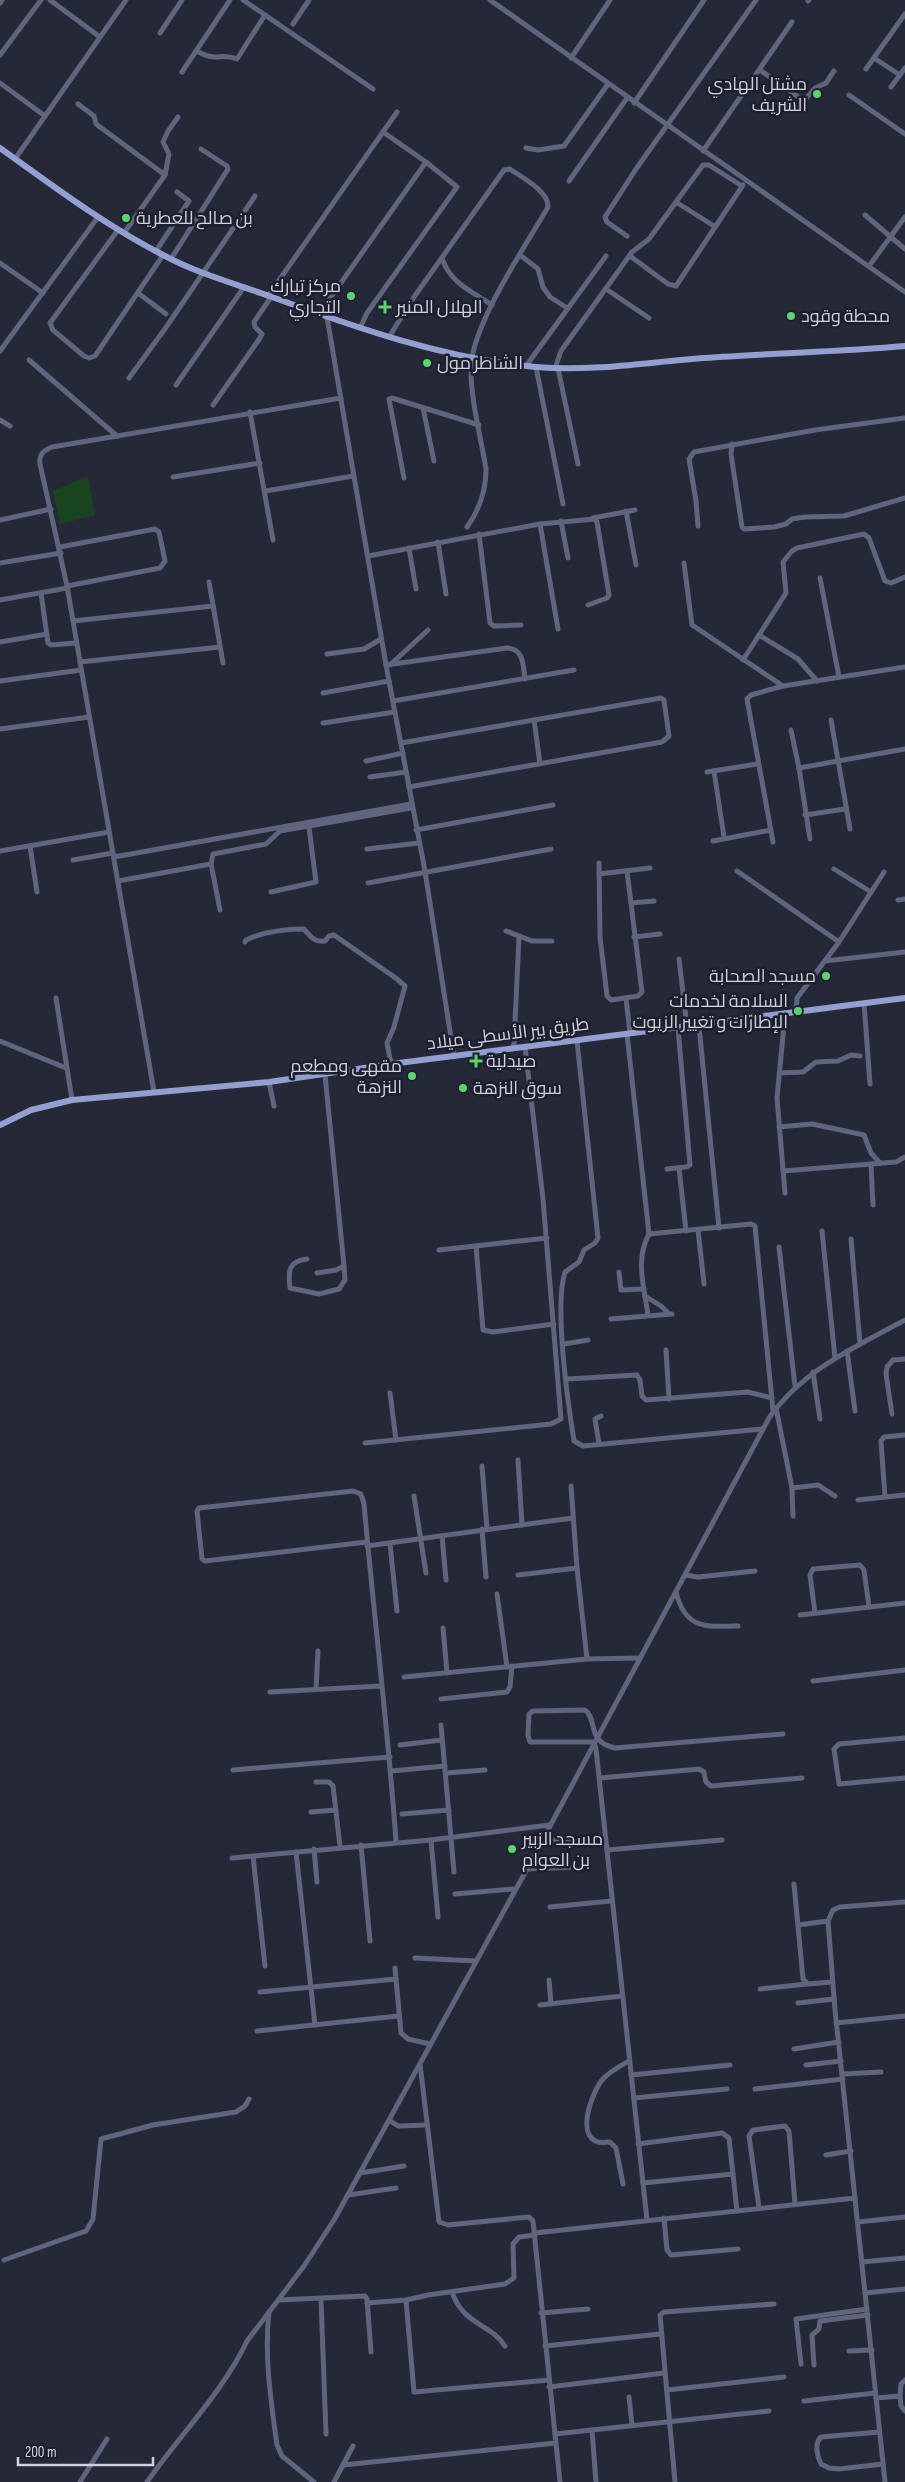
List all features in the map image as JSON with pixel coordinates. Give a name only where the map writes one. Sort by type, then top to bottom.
[{"type":"main road","points":[[0,148],[98,217],[171,259],[203,273],[360,328],[389,337],[472,356],[526,366],[556,368],[617,366],[732,356],[905,348]]},
{"type":"main road","name":"طريق بير الأسطى ميلاد","points":[[0,1125],[31,1110],[72,1100],[269,1082],[391,1064],[905,998]]},
{"type":"street","points":[[0,55],[41,0]]},
{"type":"street","points":[[50,0],[100,37]]},
{"type":"street","points":[[15,159],[126,0]]},
{"type":"street","points":[[160,33],[182,0]]},
{"type":"street","points":[[182,72],[230,0]]},
{"type":"street","points":[[244,0],[373,89]]},
{"type":"street","points":[[293,24],[309,0]]},
{"type":"street","points":[[490,0],[905,292]]},
{"type":"street","points":[[571,58],[610,0]]},
{"type":"street","points":[[634,103],[704,0]]},
{"type":"street","points":[[628,236],[604,218],[636,169],[668,127],[756,0]]},
{"type":"street","points":[[866,69],[905,14]]},
{"type":"street","points":[[197,51],[208,58],[228,55],[237,60],[265,15]]},
{"type":"street","points":[[703,151],[792,22]]},
{"type":"street","points":[[874,58],[900,75]]},
{"type":"street","points":[[891,87],[905,68]]},
{"type":"street","points":[[760,70],[804,101],[815,88],[826,83],[834,71]]},
{"type":"street","points":[[0,83],[45,116]]},
{"type":"street","points":[[526,148],[538,150],[564,146],[608,84]]},
{"type":"street","points":[[849,95],[905,134]]},
{"type":"street","points":[[569,181],[627,98]]},
{"type":"street","points":[[78,104],[94,116],[96,124],[165,175]]},
{"type":"street","points":[[214,405],[260,338],[262,334],[254,322],[270,296],[397,112]]},
{"type":"street","points":[[163,255],[95,356],[90,358],[53,330],[50,323],[165,175],[170,154],[163,142],[168,131],[178,118]]},
{"type":"street","points":[[360,328],[367,313],[458,187],[383,132]]},
{"type":"street","points":[[171,259],[228,169],[227,166],[201,149]]},
{"type":"street","points":[[319,314],[426,162]]},
{"type":"street","points":[[578,464],[556,368],[561,351],[630,256],[649,239],[703,165],[709,165],[742,186]]},
{"type":"street","points":[[389,337],[501,173],[508,168],[540,191],[548,202],[548,206],[492,305],[472,356],[471,376],[486,480],[480,506],[467,527]]},
{"type":"street","points":[[630,256],[668,284],[676,286],[746,180]]},
{"type":"street","points":[[156,251],[189,201],[177,192]]},
{"type":"street","points":[[129,378],[255,196]]},
{"type":"street","points":[[676,202],[714,226]]},
{"type":"street","points":[[866,215],[890,238],[905,249]]},
{"type":"street","points":[[0,351],[98,217]]},
{"type":"street","points":[[869,266],[905,217]]},
{"type":"street","points":[[520,255],[538,268],[546,292],[555,302],[567,308]]},
{"type":"street","points":[[526,366],[606,256]]},
{"type":"street","points":[[442,258],[445,268],[456,282],[492,305]]},
{"type":"street","points":[[0,263],[43,292]]},
{"type":"street","points":[[176,385],[244,287]]},
{"type":"street","points":[[606,289],[649,318]]},
{"type":"street","points":[[138,293],[166,314]]},
{"type":"street","points":[[327,317],[381,639],[388,665],[389,681],[411,806],[425,871],[454,1057]]},
{"type":"street","points":[[29,360],[117,436]]},
{"type":"street","points":[[536,367],[563,504]]},
{"type":"street","points":[[154,1092],[67,587],[40,464],[42,452],[52,447],[341,398]]},
{"type":"street","points":[[404,478],[388,402],[392,398],[479,425]]},
{"type":"street","points":[[423,408],[434,461]]},
{"type":"street","points":[[250,412],[266,491],[272,540]]},
{"type":"street","points":[[698,526],[689,457],[694,452],[854,424],[905,418]]},
{"type":"street","points":[[0,420],[10,426]]},
{"type":"street","points":[[732,444],[733,464],[742,527],[744,529],[774,527],[786,524],[792,519],[805,517],[844,516],[905,498]]},
{"type":"street","points":[[173,478],[260,463]]},
{"type":"street","points":[[266,491],[353,476]]},
{"type":"street","points":[[0,520],[51,509]]},
{"type":"street","points":[[368,556],[479,534],[635,510]]},
{"type":"street","points":[[626,512],[636,565]]},
{"type":"street","points":[[588,605],[608,598],[609,590],[597,522],[590,518]]},
{"type":"street","points":[[560,521],[568,558]]},
{"type":"street","points":[[540,524],[558,628]]},
{"type":"street","points":[[0,563],[155,529],[159,532],[165,561],[160,568],[0,600]]},
{"type":"street","points":[[479,534],[490,623],[494,626],[521,625]]},
{"type":"street","points":[[743,660],[786,593],[784,559],[797,548],[864,534],[869,538],[884,580],[891,583],[905,577]]},
{"type":"street","points":[[438,542],[446,594]]},
{"type":"street","points":[[409,548],[416,589]]},
{"type":"street","points":[[684,563],[692,625],[783,686]]},
{"type":"street","points":[[820,578],[839,677]]},
{"type":"street","points":[[209,582],[223,663]]},
{"type":"street","points":[[41,593],[50,645],[76,643]]},
{"type":"street","points":[[73,622],[213,606]]},
{"type":"street","points":[[388,665],[428,630]]},
{"type":"street","points":[[0,642],[47,634]]},
{"type":"street","points":[[759,634],[798,659],[817,681]]},
{"type":"street","points":[[327,654],[364,649],[381,639]]},
{"type":"street","points":[[80,662],[220,647]]},
{"type":"street","points":[[388,665],[512,648],[520,654],[525,679]]},
{"type":"street","points":[[773,842],[757,764],[747,699],[751,695],[783,686],[905,667]]},
{"type":"street","points":[[0,681],[81,670]]},
{"type":"street","points":[[393,701],[574,670]]},
{"type":"street","points":[[323,693],[389,681]]},
{"type":"street","points":[[401,744],[661,698],[664,700],[670,736],[662,742],[408,787]]},
{"type":"street","points":[[323,723],[395,712]]},
{"type":"street","points":[[0,729],[89,716]]},
{"type":"street","points":[[534,720],[540,764]]},
{"type":"street","points":[[831,720],[850,829]]},
{"type":"street","points":[[791,730],[810,838]]},
{"type":"street","points":[[799,768],[905,749]]},
{"type":"street","points":[[366,761],[403,753]]},
{"type":"street","points":[[707,772],[757,764]]},
{"type":"street","points":[[714,771],[724,837]]},
{"type":"street","points":[[370,777],[406,772]]},
{"type":"street","points":[[416,830],[553,805]]},
{"type":"street","points":[[220,910],[211,864],[213,854],[266,844],[280,832],[411,806]]},
{"type":"street","points":[[73,860],[411,806]]},
{"type":"street","points":[[806,815],[845,809]]},
{"type":"street","points":[[271,892],[316,882],[309,827]]},
{"type":"street","points":[[713,840],[771,830]]},
{"type":"street","points":[[0,851],[109,832]]},
{"type":"street","points":[[367,849],[419,843]]},
{"type":"street","points":[[30,846],[37,892]]},
{"type":"street","points":[[368,883],[551,849]]},
{"type":"street","points":[[599,863],[600,937],[607,996],[611,1000],[640,996],[642,992],[627,871]]},
{"type":"street","points":[[118,881],[211,864]]},
{"type":"street","points":[[599,874],[650,868]]},
{"type":"street","points":[[834,869],[871,892]]},
{"type":"street","points":[[737,871],[838,942]]},
{"type":"street","points":[[796,1011],[797,998],[825,961],[884,872]]},
{"type":"street","points":[[898,900],[905,899]]},
{"type":"street","points":[[631,903],[654,900]]},
{"type":"street","points":[[245,942],[253,937],[289,929],[304,929],[314,940],[320,942],[325,942],[329,936],[334,935],[397,979],[405,986],[394,1027],[387,1043],[391,1064]]},
{"type":"street","points":[[506,931],[532,940],[552,941]]},
{"type":"street","points":[[634,936],[660,934]]},
{"type":"street","points":[[512,1049],[514,1044],[519,937]]},
{"type":"street","points":[[825,961],[905,952]]},
{"type":"street","points":[[679,959],[687,1027]]},
{"type":"street","points":[[56,998],[72,1100]]},
{"type":"street","points":[[626,998],[649,1234],[641,1253],[648,1315]]},
{"type":"street","points":[[864,1003],[870,1084]]},
{"type":"street","points":[[781,1014],[784,1025],[777,1098],[785,1193]]},
{"type":"street","points":[[698,1026],[719,1228]]},
{"type":"street","points":[[667,1170],[688,1167],[690,1161],[678,1028]]},
{"type":"street","points":[[0,1040],[66,1068]]},
{"type":"street","points":[[576,1041],[598,1238],[595,1243],[584,1250],[579,1262],[567,1270],[564,1275],[561,1306],[574,1441],[580,1446],[762,1429]]},
{"type":"street","points":[[365,1443],[560,1421],[562,1414],[547,1238],[525,1047]]},
{"type":"street","points":[[779,1073],[803,1072],[816,1062],[838,1061],[851,1055],[860,1056]]},
{"type":"street","points":[[308,1259],[297,1261],[291,1266],[288,1272],[290,1288],[312,1294],[337,1291],[344,1282],[344,1266],[325,1075]]},
{"type":"street","points":[[269,1082],[274,1106]]},
{"type":"street","points":[[779,1127],[812,1124],[864,1135],[871,1154],[880,1163]]},
{"type":"street","points":[[783,1171],[896,1162],[905,1157]]},
{"type":"street","points":[[870,1164],[874,1205]]},
{"type":"street","points":[[679,1168],[686,1231]]},
{"type":"street","points":[[649,1234],[751,1224],[755,1226],[772,1398],[792,1488],[793,1516]]},
{"type":"street","points":[[698,1230],[704,1284]]},
{"type":"street","points":[[822,1231],[835,1358]]},
{"type":"street","points":[[440,1250],[547,1238]]},
{"type":"street","points":[[851,1239],[860,1344]]},
{"type":"street","points":[[476,1246],[483,1330],[493,1332],[554,1324]]},
{"type":"street","points":[[779,1247],[795,1386]]},
{"type":"street","points":[[316,1273],[336,1270],[344,1266]]},
{"type":"street","points":[[619,1272],[622,1290],[644,1289]]},
{"type":"street","points":[[611,1319],[670,1314],[662,1306],[645,1296]]},
{"type":"street","points":[[147,2482],[196,2417],[240,2355],[247,2341],[319,2244],[348,2195],[514,1889],[527,1869],[762,1429],[795,1386],[813,1372],[847,1351],[905,1320]]},
{"type":"street","points":[[564,1344],[588,1340]]},
{"type":"street","points":[[666,1350],[669,1399]]},
{"type":"street","points":[[847,1351],[855,1411]]},
{"type":"street","points":[[892,1414],[887,1367],[896,1358],[905,1359]]},
{"type":"street","points":[[813,1372],[820,1419]]},
{"type":"street","points":[[567,1379],[637,1375],[640,1380],[643,1399],[669,1399],[748,1392],[772,1398]]},
{"type":"street","points":[[390,1393],[396,1440]]},
{"type":"street","points":[[599,1444],[595,1419],[601,1416]]},
{"type":"street","points":[[885,1497],[881,1441],[884,1436],[905,1435]]},
{"type":"street","points":[[518,1460],[522,1525]]},
{"type":"street","points":[[482,1466],[486,1577]]},
{"type":"street","points":[[792,1488],[818,1485],[835,1496]]},
{"type":"street","points":[[571,1486],[586,1659]]},
{"type":"street","points":[[396,1841],[390,1757],[380,1686],[367,1544],[362,1497],[356,1490],[199,1508],[202,1559],[205,1561],[367,1544],[390,1544],[573,1518]]},
{"type":"street","points":[[858,1500],[905,1495]]},
{"type":"street","points":[[414,1496],[426,1573]]},
{"type":"street","points":[[442,1536],[446,1580]]},
{"type":"street","points":[[390,1544],[397,1611]]},
{"type":"street","points":[[815,1613],[810,1575],[813,1569],[860,1565],[864,1570],[869,1607]]},
{"type":"street","points":[[518,1575],[577,1568]]},
{"type":"street","points":[[684,1576],[698,1577],[755,1571]]},
{"type":"street","points":[[676,1592],[684,1614],[697,1624],[712,1627],[738,1626]]},
{"type":"street","points":[[441,1699],[507,1692],[510,1687],[509,1666],[497,1594]]},
{"type":"street","points":[[800,1615],[905,1603]]},
{"type":"street","points":[[442,1628],[447,1674]]},
{"type":"street","points":[[316,1689],[318,1651]]},
{"type":"street","points":[[404,1677],[586,1659],[640,1658]]},
{"type":"street","points":[[812,1681],[905,1670]]},
{"type":"street","points":[[270,1692],[380,1686]]},
{"type":"street","points":[[647,2220],[611,1900],[600,1778],[595,1739],[589,1713],[585,1710],[533,1711],[529,1714],[528,1735],[530,1742],[595,1739],[608,1747],[614,1748],[783,1734]]},
{"type":"street","points":[[441,1725],[454,1872]]},
{"type":"street","points":[[905,1738],[839,1744],[834,1748],[840,1784],[905,1778]]},
{"type":"street","points":[[400,1745],[442,1740]]},
{"type":"street","points":[[234,1770],[390,1757]]},
{"type":"street","points":[[391,1771],[445,1766]]},
{"type":"street","points":[[600,1778],[699,1769],[704,1772],[706,1782],[711,1786],[802,1778]]},
{"type":"street","points":[[446,1773],[485,1770]]},
{"type":"street","points":[[316,1782],[332,1784],[340,1846]]},
{"type":"street","points":[[311,1812],[336,1810]]},
{"type":"street","points":[[402,1814],[449,1810]]},
{"type":"street","points":[[232,1858],[340,1846],[430,1840],[549,1825]]},
{"type":"street","points":[[430,1840],[438,1917]]},
{"type":"street","points":[[542,1840],[578,1840]]},
{"type":"street","points":[[607,1850],[722,1840]]},
{"type":"street","points":[[361,1845],[370,1941]]},
{"type":"street","points":[[314,1850],[317,1882]]},
{"type":"street","points":[[296,1852],[316,2025]]},
{"type":"street","points":[[253,1856],[265,1966]]},
{"type":"street","points":[[527,1869],[575,1867]]},
{"type":"street","points":[[794,1884],[803,1979],[808,1984]]},
{"type":"street","points":[[455,1894],[514,1889]]},
{"type":"street","points":[[550,1907],[611,1900]]},
{"type":"street","points":[[885,2482],[836,2023],[828,1921],[833,1910],[840,1907],[905,1902]]},
{"type":"street","points":[[798,1924],[828,1921]]},
{"type":"street","points":[[415,1958],[476,1961]]},
{"type":"street","points":[[395,1968],[398,2016],[403,2036],[430,2044]]},
{"type":"street","points":[[260,1992],[396,1979]]},
{"type":"street","points":[[549,1980],[551,2004]]},
{"type":"street","points":[[760,1989],[832,1982]]},
{"type":"street","points":[[540,2005],[622,1996]]},
{"type":"street","points":[[798,2003],[834,1999]]},
{"type":"street","points":[[257,2030],[398,2016]]},
{"type":"street","points":[[836,2023],[905,2016]]},
{"type":"street","points":[[794,2048],[839,2042]]},
{"type":"street","points":[[623,2184],[616,2148],[610,2142],[600,2143],[594,2140],[589,2131],[587,2117],[590,2103],[600,2083],[609,2073],[629,2061]]},
{"type":"street","points":[[806,2065],[841,2061]]},
{"type":"street","points":[[420,2062],[439,2222],[448,2225],[531,2217],[535,2234],[541,2313],[560,2482]]},
{"type":"street","points":[[631,2075],[730,2065]]},
{"type":"street","points":[[755,2090],[843,2076],[882,2072]]},
{"type":"street","points":[[634,2098],[727,2089]]},
{"type":"street","points":[[4,2260],[86,2231],[93,2219],[97,2162],[101,2139],[154,2125],[236,2112],[245,2106],[249,2099]]},
{"type":"street","points":[[389,2120],[398,2126],[427,2125]]},
{"type":"street","points":[[759,2208],[749,2136],[753,2130],[785,2126],[789,2131],[795,2204]]},
{"type":"street","points":[[638,2144],[722,2133],[729,2138],[737,2211]]},
{"type":"street","points":[[826,2154],[851,2151]]},
{"type":"street","points":[[360,2173],[404,2166]]},
{"type":"street","points":[[643,2183],[733,2174]]},
{"type":"street","points":[[348,2195],[396,2188]]},
{"type":"street","points":[[367,2303],[406,2300],[510,2282],[514,2273],[513,2244],[519,2238],[535,2234],[855,2198]]},
{"type":"street","points":[[858,2222],[905,2217]]},
{"type":"street","points":[[664,2218],[667,2250],[671,2255],[738,2248]]},
{"type":"street","points":[[862,2262],[905,2258]]},
{"type":"street","points":[[865,2294],[905,2289]]},
{"type":"street","points":[[452,2292],[459,2308],[471,2320],[500,2340],[505,2346]]},
{"type":"street","points":[[279,2300],[365,2296],[370,2352]]},
{"type":"street","points":[[321,2299],[326,2434]]},
{"type":"street","points":[[406,2300],[414,2392],[549,2380]]},
{"type":"street","points":[[675,2482],[659,2319],[664,2312],[774,2304]]},
{"type":"street","points":[[541,2313],[588,2309]]},
{"type":"street","points":[[269,2312],[267,2337],[268,2365],[277,2445],[282,2456],[314,2482]]},
{"type":"street","points":[[801,2364],[796,2319],[868,2312]]},
{"type":"street","points":[[814,2365],[812,2335],[819,2330],[820,2321],[868,2312]]},
{"type":"street","points":[[545,2346],[660,2334]]},
{"type":"street","points":[[849,2351],[872,2350]]},
{"type":"street","points":[[550,2387],[664,2373]]},
{"type":"street","points":[[667,2390],[784,2377]]},
{"type":"street","points":[[905,2380],[902,2384],[900,2396],[901,2406],[905,2411]]},
{"type":"street","points":[[804,2401],[900,2396]]},
{"type":"street","points":[[629,2397],[632,2425]]},
{"type":"street","points":[[555,2434],[769,2411]]},
{"type":"street","points":[[592,2430],[596,2482]]},
{"type":"street","points":[[879,2432],[821,2436],[817,2443],[818,2453],[821,2464],[833,2469],[883,2464]]},
{"type":"street","points":[[80,2482],[107,2439]]},
{"type":"street","points":[[343,2465],[556,2443]]},
{"type":"street","points":[[334,2482],[354,2446]]},
{"type":"green space","points":[[88,476],[95,515],[60,524],[53,491]]},
{"type":"place","name":"مشتل الهادي الشريف","points":[[817,94]]},
{"type":"place","name":"بن صالح للعطرية","points":[[126,218]]},
{"type":"place","name":"مركز تبارك التجاري","points":[[351,296]]},
{"type":"place","name":"الهلال المنير","points":[[385,307]]},
{"type":"place","name":"محطة وقود","points":[[791,316]]},
{"type":"place","name":"الشاطر مول","points":[[427,363]]},
{"type":"place","name":"مسجد الصحابة","points":[[826,976]]},
{"type":"place","name":"السلامة لخدمات الإطارات و تغيير الزيوت","points":[[798,1011]]},
{"type":"place","name":"صيدلية","points":[[476,1061]]},
{"type":"place","name":"مقهى ومطعم النزهة","points":[[412,1076]]},
{"type":"place","name":"سوق النزهة","points":[[463,1088]]},
{"type":"place","name":"مسجد الزبير بن العوام","points":[[512,1849]]}]
